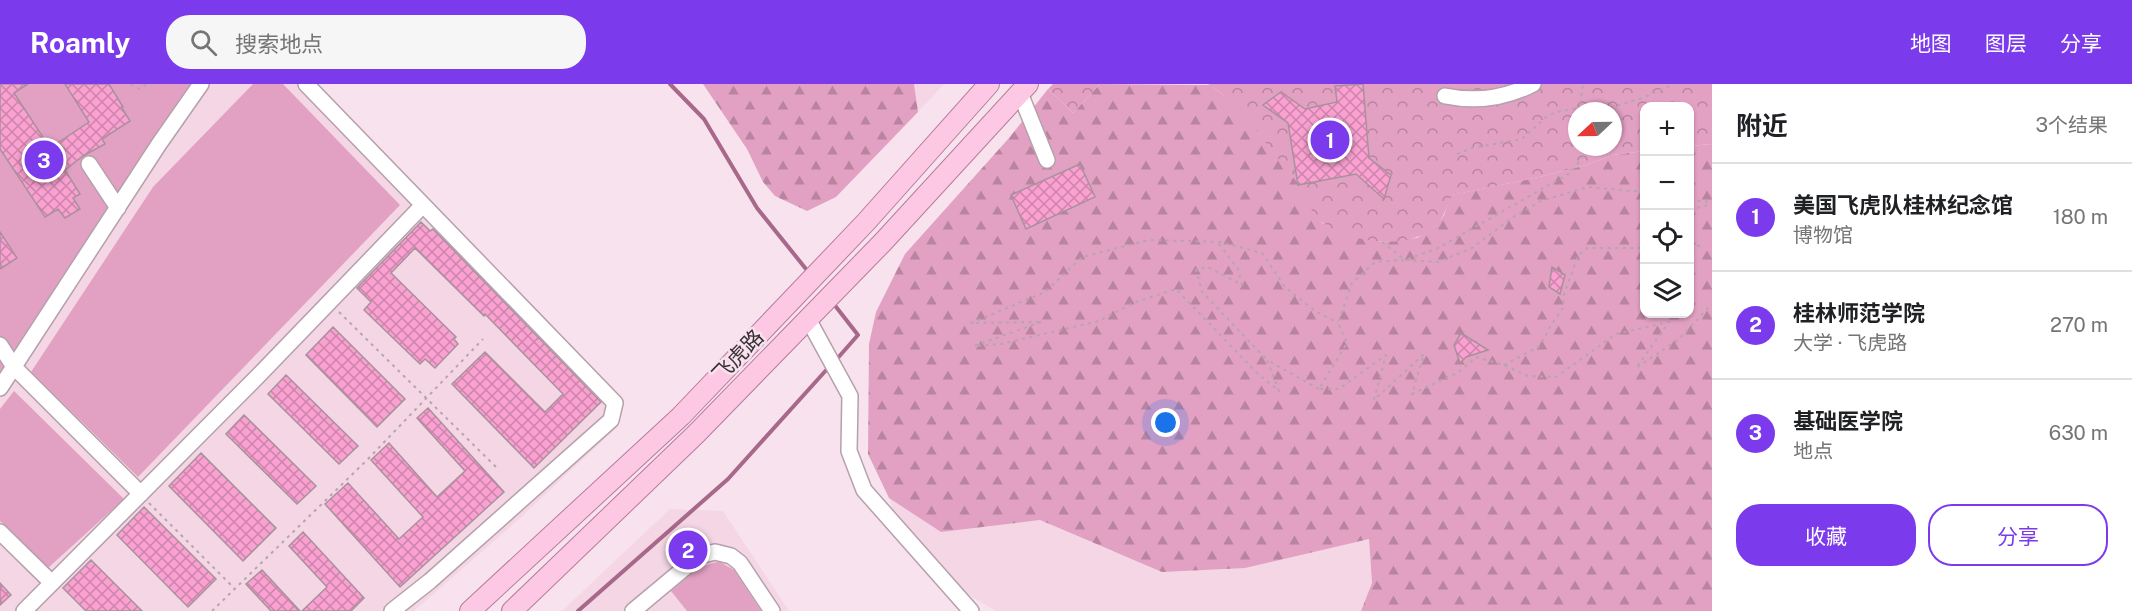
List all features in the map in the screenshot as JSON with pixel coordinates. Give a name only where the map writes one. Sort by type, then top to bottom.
[{"type":"main road","name":"飞虎路","points":[[470,611],[681,416],[814,276],[990,84]]},
{"type":"main road","name":"飞虎路","points":[[512,611],[696,434],[883,242],[1024,88]]},
{"type":"street","points":[[0,388],[201,84]]},
{"type":"street","points":[[306,84],[615,403],[611,420],[430,581],[392,611]]},
{"type":"street","points":[[1445,96],[1463,99],[1496,97],[1533,84]]},
{"type":"street","points":[[1024,88],[1047,160]]},
{"type":"street","points":[[89,164],[118,208]]},
{"type":"street","points":[[24,611],[423,205]]},
{"type":"street","points":[[808,319],[850,396],[849,452],[864,490],[971,611]]},
{"type":"street","points":[[0,345],[14,367],[141,494]]},
{"type":"street","points":[[0,532],[52,583]]},
{"type":"street","points":[[633,611],[699,556],[715,552],[731,556],[740,563],[772,611]]},
{"type":"path","points":[[131,84],[139,89],[147,84]]},
{"type":"path","points":[[1582,102],[1583,84]]},
{"type":"path","points":[[1622,104],[1674,84]]},
{"type":"path","points":[[1457,154],[1473,148],[1517,141],[1546,117],[1556,112],[1568,111]]},
{"type":"path","points":[[1405,260],[1438,248],[1570,173],[1584,156]]},
{"type":"path","points":[[1338,323],[1352,283],[1375,262],[1405,260],[1438,262],[1472,248],[1512,218],[1541,201],[1588,187],[1640,192]]},
{"type":"path","points":[[1694,201],[1712,203]]},
{"type":"path","points":[[1694,208],[1712,203]]},
{"type":"path","points":[[1267,360],[1279,391],[1258,374],[1176,289],[1133,303],[1100,321],[1001,344],[974,346],[1041,321],[971,323],[1045,292],[1082,257],[1149,240],[1218,242],[1263,253],[1285,287],[1315,311],[1338,323],[1347,343],[1318,390]]},
{"type":"path","points":[[1218,242],[1238,269],[1242,285],[1208,267],[1196,270],[1202,292],[1267,360],[1318,390],[1339,389],[1386,355],[1374,400],[1424,354],[1412,394],[1459,372],[1476,357],[1504,365],[1528,376],[1556,377],[1616,334],[1669,322],[1636,368],[1679,339],[1712,306]]},
{"type":"path","points":[[1382,242],[1405,260]]},
{"type":"path","points":[[1504,365],[1540,346],[1551,324],[1563,308],[1564,294],[1578,256],[1587,248],[1640,248]]},
{"type":"path","points":[[329,302],[497,468]]},
{"type":"path","points":[[212,611],[368,459],[483,339]]},
{"type":"path","points":[[141,494],[235,588]]},
{"type":"shaded area","points":[[0,84],[316,84],[623,400],[614,430],[518,520],[414,611],[0,611]]},
{"type":"shaded area","points":[[914,84],[944,84],[918,112]]},
{"type":"shaded area","points":[[890,498],[941,532],[1040,520],[1113,552],[1334,546],[1369,539],[1372,583],[1361,611],[996,611],[967,594],[892,509]]},
{"type":"shaded area","points":[[670,509],[723,511],[789,611],[562,611]]},
{"type":"green space","points":[[0,84],[201,84],[0,388]]},
{"type":"green space","points":[[253,84],[283,84],[400,205],[138,477],[31,372],[153,187]]},
{"type":"green space","points":[[703,84],[914,84],[918,112],[836,197],[807,211],[775,196],[763,182],[747,149]]},
{"type":"green space","points":[[1053,84],[1100,84],[1073,113],[1048,89]]},
{"type":"green space","points":[[1100,84],[1210,85],[1238,106],[1298,183],[1322,223],[1353,236],[1382,242],[1417,238],[1434,227],[1444,215],[1451,195],[1539,177],[1610,156],[1640,152],[1640,318],[1694,318],[1694,146],[1712,144],[1712,611],[1361,611],[1372,583],[1369,539],[1245,568],[1162,572],[1040,520],[941,532],[889,498],[868,454],[869,344],[876,312],[905,254],[1009,138],[1048,89],[1073,113]]},
{"type":"green space","points":[[1208,84],[1712,84],[1712,144],[1694,146],[1694,102],[1640,102],[1640,152],[1622,154],[1622,102],[1568,102],[1568,156],[1610,156],[1539,177],[1452,195],[1440,220],[1423,235],[1395,242],[1379,241],[1363,239],[1334,230],[1318,219],[1294,178],[1229,100]]},
{"type":"green space","points":[[14,391],[124,499],[48,568],[0,521],[0,409]]},
{"type":"green space","points":[[720,562],[734,570],[761,611],[687,611],[671,591],[700,568]]},
{"type":"building","points":[[0,84],[28,84],[14,93],[50,148],[89,122],[65,84],[109,84],[130,121],[102,139],[105,144],[83,156],[65,170],[80,194],[73,198],[80,209],[65,218],[58,209],[45,217],[0,149]]},
{"type":"building","points":[[1363,84],[1369,158],[1391,175],[1384,199],[1356,174],[1298,185],[1288,123],[1263,105],[1281,92],[1305,109],[1337,102],[1335,86]]},
{"type":"building","points":[[1080,164],[1095,197],[1026,229],[1011,195]]},
{"type":"building","points":[[421,222],[430,231],[433,229],[601,402],[534,468],[452,384],[485,352],[545,412],[563,394],[485,314],[484,316],[415,248],[391,273],[456,337],[454,339],[458,344],[435,368],[425,359],[420,364],[364,310],[371,302],[357,288]]},
{"type":"building","points":[[0,232],[17,258],[0,269]]},
{"type":"building","points":[[1552,267],[1565,275],[1560,294],[1549,287]]},
{"type":"building","points":[[333,327],[405,399],[377,427],[306,355]]},
{"type":"building","points":[[1461,333],[1488,350],[1466,357],[1460,363],[1454,345]]},
{"type":"building","points":[[286,375],[358,446],[339,464],[268,394]]},
{"type":"building","points":[[428,408],[504,492],[400,587],[325,504],[348,483],[399,539],[423,517],[371,460],[389,443],[437,497],[465,471],[417,418]]},
{"type":"building","points":[[244,415],[316,486],[297,504],[226,434]]},
{"type":"building","points":[[201,453],[276,528],[243,561],[169,486]]},
{"type":"building","points":[[144,507],[216,579],[188,607],[117,535]]},
{"type":"building","points":[[303,532],[364,598],[351,611],[302,611],[327,587],[289,546]]},
{"type":"building","points":[[91,560],[142,611],[86,611],[63,588]]},
{"type":"building","points":[[262,570],[300,611],[271,611],[246,584]]},
{"type":"building","points":[[0,583],[11,595],[0,605]]},
{"type":"waterway","points":[[670,84],[704,119],[757,208],[810,274]]},
{"type":"waterway","points":[[833,303],[858,335],[836,360]]},
{"type":"waterway","points":[[578,611],[728,479],[829,367]]},
{"type":"place","name":"美国飞虎队桂林纪念馆","points":[[1330,140]]},
{"type":"place","name":"基础医学院","points":[[44,160]]},
{"type":"place","name":"桂林师范学院","points":[[688,550]]}]
